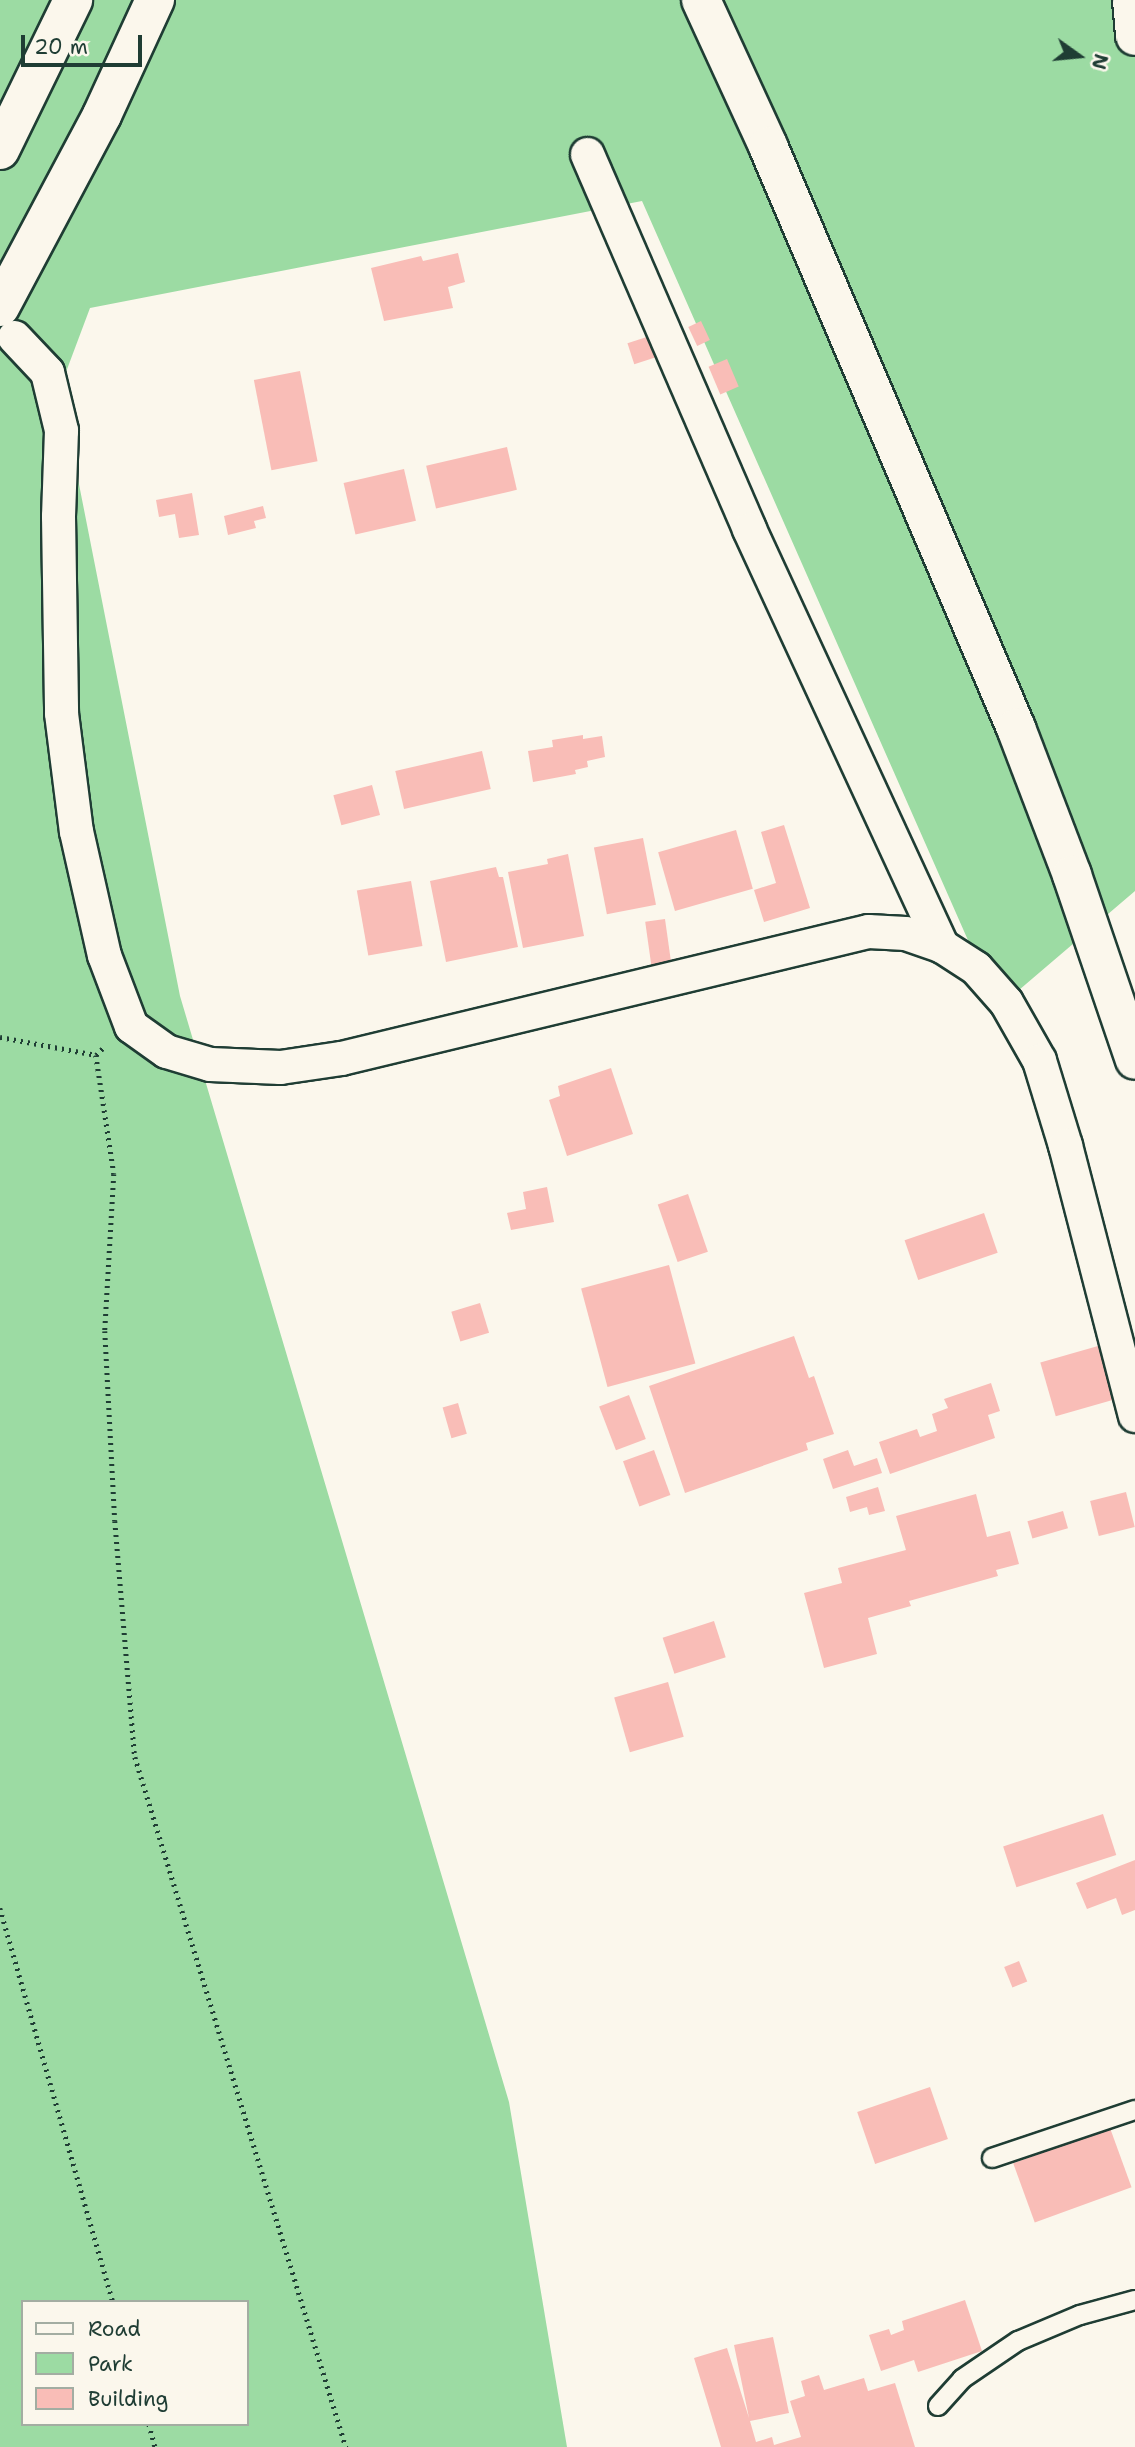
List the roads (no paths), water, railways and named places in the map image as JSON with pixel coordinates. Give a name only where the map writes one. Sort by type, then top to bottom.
[{"type":"highway","points":[[0,150],[73,0]]},
{"type":"highway","points":[[7,322],[155,0]]},
{"type":"highway","points":[[701,0],[768,146],[1016,728],[1072,875],[1135,1060]]},
{"type":"highway","points":[[1132,0],[1135,36]]},
{"type":"street","points":[[587,154],[749,529],[942,946]]},
{"type":"street","points":[[7,322],[47,372],[61,430],[58,516],[61,713],[76,831],[104,955],[131,1026],[166,1051],[210,1065],[280,1067],[341,1058],[868,931],[905,933],[942,946],[976,968],[1006,1002],[1039,1060],[1065,1145],[1135,1415]]},
{"type":"lane","points":[[992,2158],[1135,2110]]},
{"type":"lane","points":[[938,2406],[962,2379],[1018,2341],[1080,2315],[1135,2300]]}]
